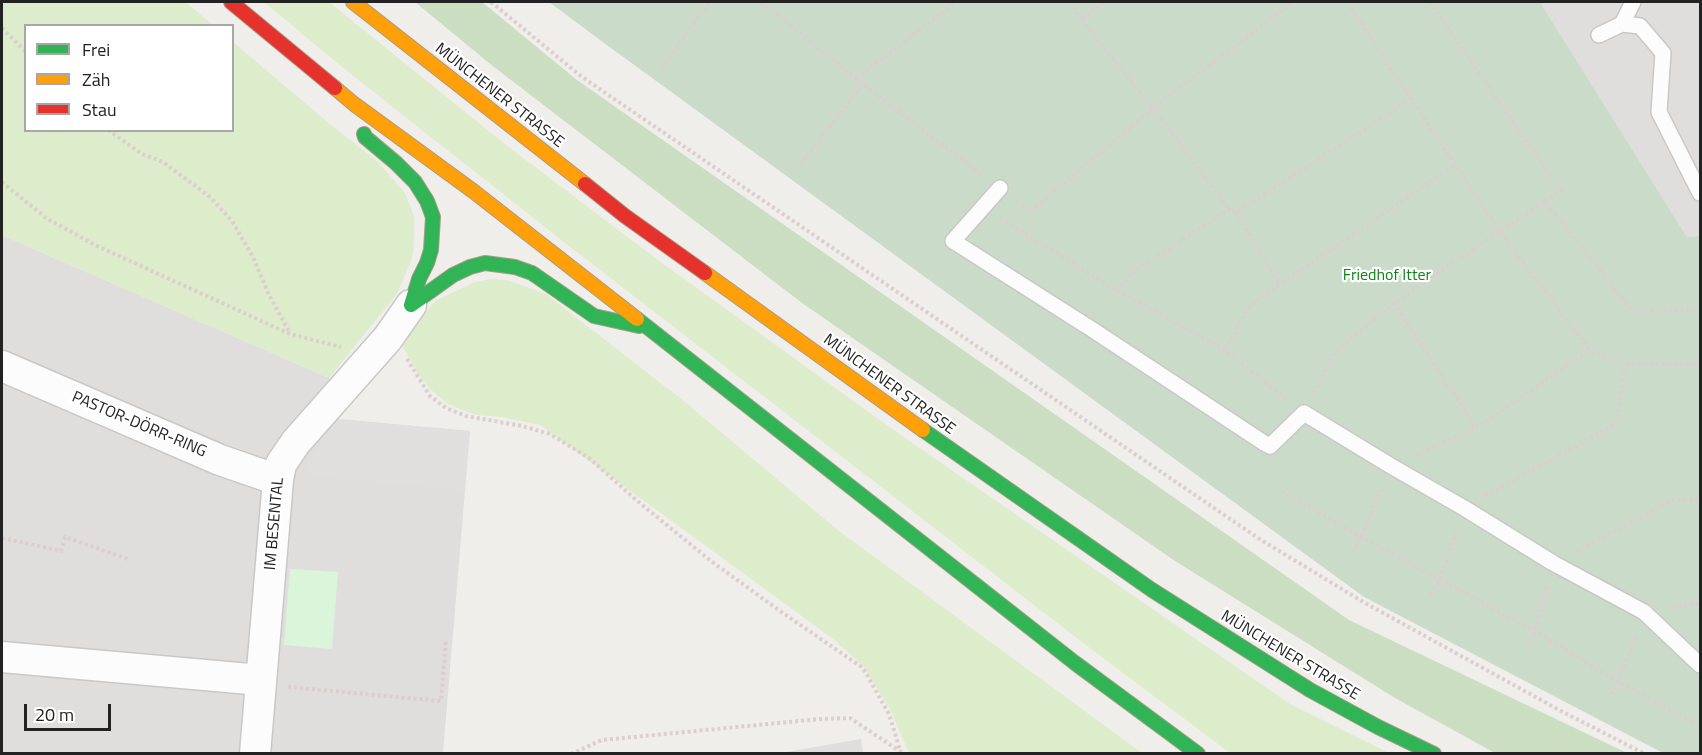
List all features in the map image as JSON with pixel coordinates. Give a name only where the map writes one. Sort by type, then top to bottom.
[{"type":"main road","points":[[231,2],[354,104],[473,191],[1076,663],[1198,753]]},
{"type":"main road","name":"MÜNCHENER STRASSE","points":[[353,2],[625,216],[1104,557],[1310,690],[1378,727],[1434,753]]},
{"type":"main road","points":[[354,104],[365,137],[415,182],[427,201],[433,217],[431,250],[411,305]]},
{"type":"main road","points":[[411,305],[453,275],[485,263],[514,267],[532,273],[594,316],[649,329]]},
{"type":"street","name":"IM BESENTAL","points":[[255,753],[281,464],[291,448],[380,347],[411,305]]},
{"type":"street","name":"PASTOR-DÖRR-RING","points":[[2,366],[220,460],[278,480]]},
{"type":"street","points":[[2,657],[261,682]]},
{"type":"lane","points":[[1622,24],[1633,2]]},
{"type":"lane","points":[[1599,35],[1622,24],[1640,27],[1663,53],[1659,112],[1701,193]]},
{"type":"lane","points":[[1000,188],[953,240],[1270,446],[1304,413],[1553,563],[1644,612],[1701,665]]},
{"type":"path","points":[[491,2],[582,77],[1261,540],[1365,603],[1540,700],[1645,753]]},
{"type":"path","points":[[661,68],[710,2]]},
{"type":"path","points":[[762,2],[856,79],[1031,211],[1153,108],[1293,2]]},
{"type":"path","points":[[856,79],[956,2]]},
{"type":"path","points":[[1069,2],[1229,209],[1236,213],[1280,284]]},
{"type":"path","points":[[1081,19],[1104,2]]},
{"type":"path","points":[[1349,2],[1500,232],[1590,350],[1625,363],[1701,365]]},
{"type":"path","points":[[982,207],[1116,290],[1225,350],[1304,413],[1334,354],[1394,303],[1561,191],[1430,2]]},
{"type":"path","points":[[2,28],[24,50]]},
{"type":"path","points":[[800,165],[863,84]]},
{"type":"path","points":[[1236,213],[1411,99]]},
{"type":"path","points":[[111,132],[142,154],[163,162],[210,197],[232,221],[253,257],[269,296],[290,334]]},
{"type":"path","points":[[1225,350],[1248,308],[1455,165]]},
{"type":"path","points":[[2,183],[46,218],[95,245],[290,334],[380,347],[399,345],[430,396],[446,408],[466,416],[522,426],[550,434],[589,458],[640,504],[711,561],[863,668],[889,714],[902,752]]},
{"type":"path","points":[[1545,201],[1633,312],[1701,309]]},
{"type":"path","points":[[1116,290],[1132,273],[1229,209]]},
{"type":"path","points":[[1394,303],[1476,428]]},
{"type":"path","points":[[1353,552],[1391,466],[1476,428],[1590,350]]},
{"type":"path","points":[[1431,595],[1440,579],[1464,508],[1616,424],[1625,363]]},
{"type":"path","points":[[1282,491],[1361,537],[1535,631],[1618,682],[1695,723]]},
{"type":"path","points":[[1528,646],[1535,631],[1553,563],[1673,500],[1701,499]]},
{"type":"path","points":[[2,538],[61,551],[65,537],[128,559]]},
{"type":"path","points":[[1611,694],[1618,682],[1644,612]]},
{"type":"path","points":[[261,682],[441,701],[446,639]]},
{"type":"path","points":[[571,753],[602,740],[850,718],[902,752]]},
{"type":"shaded area","points":[[1540,2],[1700,2],[1700,236],[1687,237]]},
{"type":"shaded area","points":[[2,235],[329,378],[338,419],[470,431],[443,753],[2,753]]},
{"type":"shaded area","points":[[338,419],[470,431],[464,490],[308,476],[309,468],[321,441]]},
{"type":"shaded area","points":[[861,739],[863,753],[780,753]]},
{"type":"green space","points":[[2,2],[185,2],[212,24],[24,24],[24,132],[234,132],[234,43],[377,161],[405,193],[414,216],[412,258],[397,294],[329,378],[2,235]]},
{"type":"green space","points":[[264,2],[329,2],[506,145],[658,260],[895,431],[1290,704],[1389,753],[1230,753],[1091,649],[569,246],[342,67]]},
{"type":"green space","points":[[415,2],[482,2],[577,80],[1349,620],[1627,753],[1495,753],[1395,698],[1175,561],[802,303],[494,67]]},
{"type":"green space","name":"Friedhof Itter","points":[[549,2],[1540,2],[1687,237],[1700,236],[1700,753],[1663,753],[1364,597]]},
{"type":"green space","points":[[492,279],[507,280],[546,294],[685,402],[839,531],[1142,753],[910,753],[890,709],[863,666],[832,638],[540,425],[501,417],[476,415],[450,405],[431,390],[418,374],[400,342],[435,301],[475,282]]},
{"type":"green space","points":[[290,569],[338,572],[332,649],[284,645]]},
{"type":"traffic: fast","points":[[364,134],[415,182],[427,201],[433,217],[431,250],[411,305]]},
{"type":"traffic: fast","points":[[411,305],[453,275],[485,263],[515,267],[532,273],[594,316],[639,326]]},
{"type":"traffic: fast","points":[[637,319],[1075,663],[1198,754]]},
{"type":"traffic: fast","points":[[923,430],[1152,590],[1310,690],[1434,754]]},
{"type":"traffic: slow","points":[[353,2],[585,184]]},
{"type":"traffic: slow","points":[[335,88],[473,191],[637,319]]},
{"type":"traffic: slow","points":[[705,273],[923,430]]},
{"type":"traffic: jam","points":[[231,2],[335,88]]},
{"type":"traffic: jam","points":[[585,184],[625,216],[705,273]]}]
